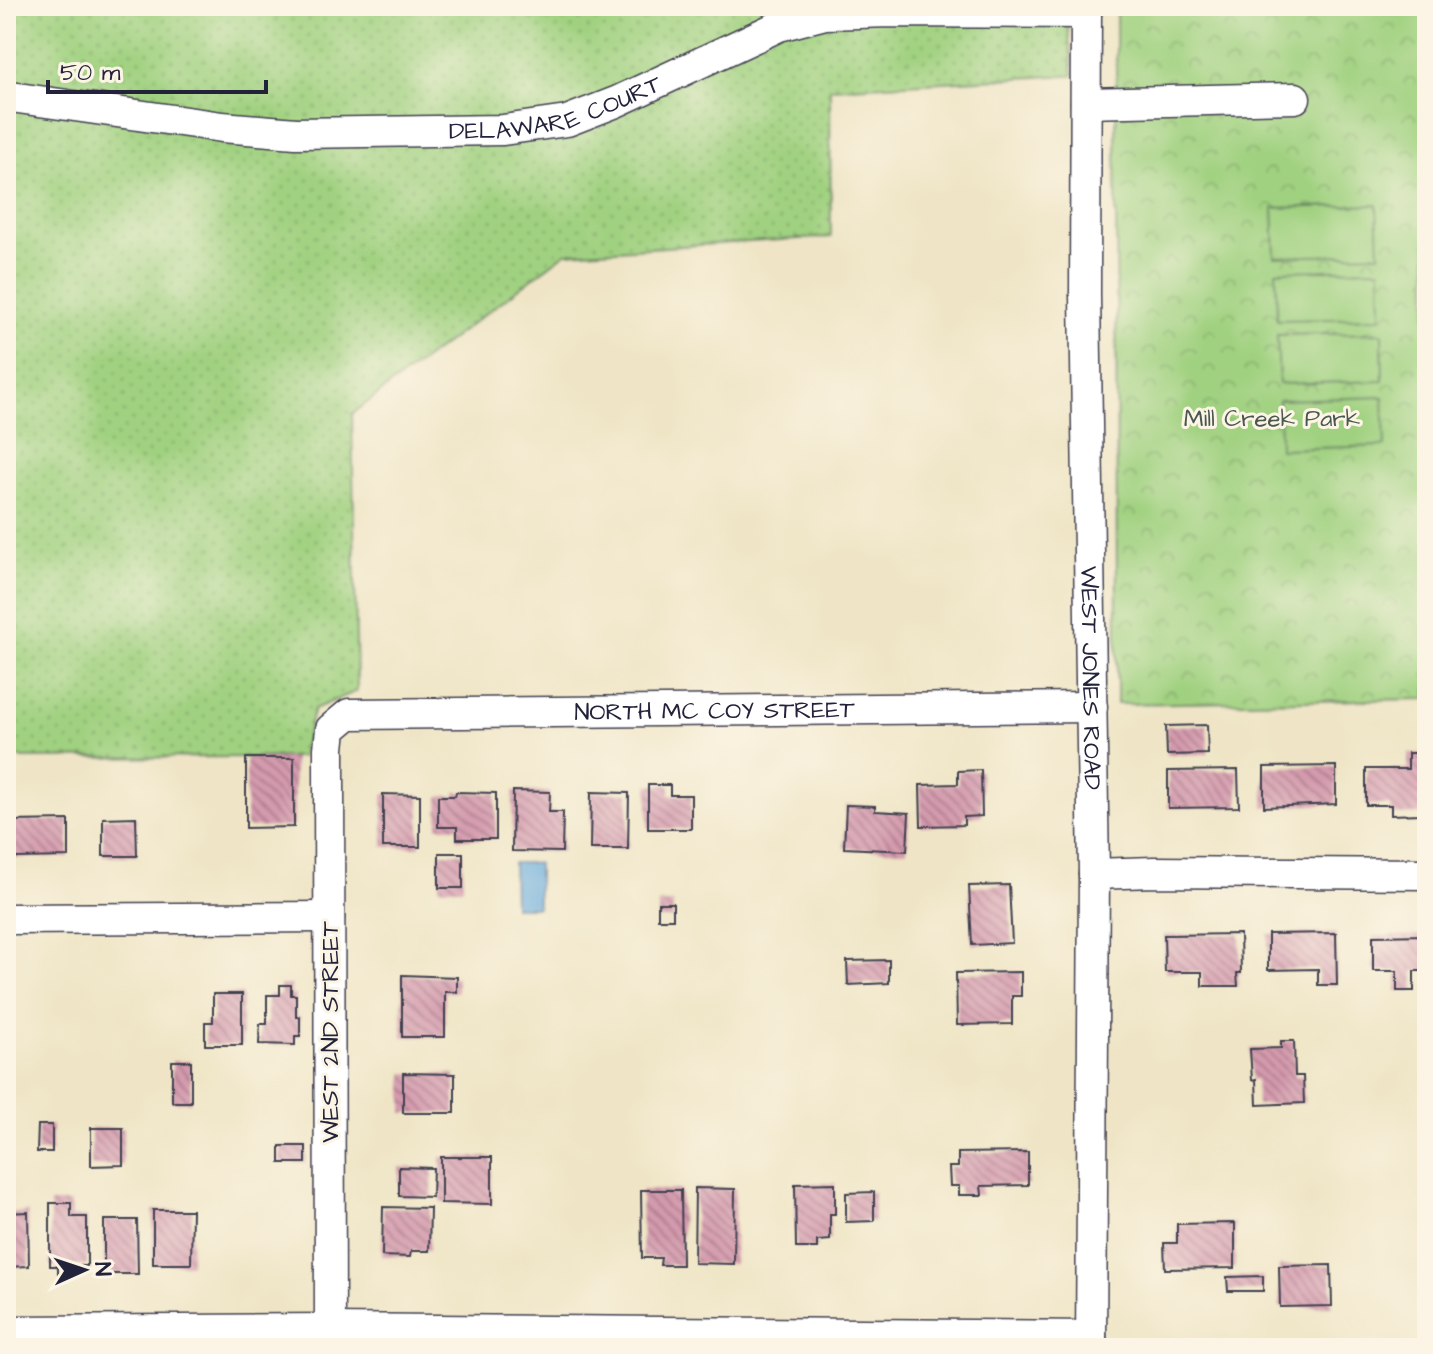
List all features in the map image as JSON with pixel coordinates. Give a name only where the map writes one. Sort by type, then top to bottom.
[{"type":"street","name":"DELAWARE COURT","points":[[11,97],[222,127],[296,133],[503,130],[567,121],[616,102],[779,26],[825,14],[1086,10]]},
{"type":"street","name":"WEST JONES ROAD","points":[[1086,10],[1085,295],[1094,874],[1091,1342]]},
{"type":"street","points":[[1086,103],[1295,98]]},
{"type":"street","name":"NORTH MC COY STREET","points":[[341,721],[349,714],[1092,707]]},
{"type":"street","name":"WEST 2ND STREET","points":[[330,1339],[329,749],[331,729],[341,721]]},
{"type":"street","points":[[1094,874],[1427,874]]},
{"type":"street","points":[[6,919],[329,917]]},
{"type":"street","points":[[6,1331],[330,1339],[1091,1342]]},
{"type":"green space","points":[[6,6],[1066,6],[1073,75],[830,88],[831,237],[566,253],[352,414],[357,691],[314,709],[301,757],[6,758]]},
{"type":"green space","name":"Mill Creek Park","points":[[1116,6],[1427,6],[1427,699],[1117,704]]},
{"type":"green space","points":[[1377,205],[1379,254],[1275,257],[1273,208]]},
{"type":"green space","points":[[1380,269],[1381,318],[1277,320],[1276,271]]},
{"type":"green space","points":[[1382,333],[1383,381],[1279,384],[1277,335]]},
{"type":"green space","points":[[1383,397],[1385,446],[1280,449],[1279,400]]},
{"type":"water","points":[[513,863],[538,863],[538,907],[514,907]]},
{"type":"building","points":[[1207,725],[1208,754],[1167,755],[1166,726]]},
{"type":"building","points":[[1408,753],[1423,753],[1423,769],[1427,769],[1427,806],[1421,806],[1421,814],[1391,815],[1391,805],[1366,805],[1366,769],[1408,769]]},
{"type":"building","points":[[246,758],[294,758],[294,827],[246,828]]},
{"type":"building","points":[[1336,766],[1336,804],[1264,807],[1264,767]]},
{"type":"building","points":[[981,770],[982,816],[964,817],[964,825],[921,826],[920,785],[958,784],[958,771]]},
{"type":"building","points":[[1238,770],[1239,807],[1168,808],[1168,771]]},
{"type":"building","points":[[648,785],[670,785],[670,795],[691,795],[691,829],[648,829]]},
{"type":"building","points":[[513,791],[550,792],[549,812],[563,812],[562,852],[512,851]]},
{"type":"building","points":[[456,792],[496,793],[496,839],[457,839],[457,827],[438,827],[438,796],[455,796]]},
{"type":"building","points":[[591,792],[629,793],[628,849],[590,849]]},
{"type":"building","points":[[383,794],[420,795],[420,847],[383,847]]},
{"type":"building","points":[[846,805],[875,806],[875,811],[909,813],[907,851],[844,848]]},
{"type":"building","points":[[6,807],[11,807],[12,821],[69,820],[69,857],[15,858],[15,840],[6,840]]},
{"type":"building","points":[[136,817],[137,856],[103,856],[103,818]]},
{"type":"building","points":[[439,853],[463,853],[463,888],[439,888]]},
{"type":"building","points":[[1009,885],[1012,943],[972,945],[969,886]]},
{"type":"building","points":[[658,903],[673,903],[673,919],[658,919]]},
{"type":"building","points":[[1336,933],[1337,985],[1318,985],[1318,969],[1268,970],[1268,934]]},
{"type":"building","points":[[1240,934],[1241,973],[1237,973],[1238,986],[1202,986],[1202,972],[1165,972],[1164,935]]},
{"type":"building","points":[[1427,935],[1427,971],[1414,971],[1414,991],[1397,991],[1397,971],[1373,971],[1373,936]]},
{"type":"building","points":[[889,960],[889,983],[848,985],[847,961]]},
{"type":"building","points":[[1021,972],[1021,996],[1012,996],[1012,1024],[957,1025],[956,973]]},
{"type":"building","points":[[402,975],[457,977],[457,992],[445,992],[445,1037],[402,1037]]},
{"type":"building","points":[[280,985],[291,985],[291,995],[296,995],[300,1036],[295,1036],[295,1045],[259,1044],[260,1024],[267,1024],[267,995],[280,995]]},
{"type":"building","points":[[213,994],[242,994],[242,1045],[205,1045],[205,1022],[213,1022]]},
{"type":"building","points":[[1281,1041],[1294,1041],[1295,1076],[1303,1076],[1304,1103],[1257,1105],[1250,1049],[1281,1048]]},
{"type":"building","points":[[172,1061],[191,1061],[191,1102],[172,1102]]},
{"type":"building","points":[[403,1073],[455,1074],[455,1113],[403,1113]]},
{"type":"building","points":[[38,1125],[52,1125],[52,1152],[37,1152]]},
{"type":"building","points":[[91,1128],[123,1128],[123,1165],[91,1166]]},
{"type":"building","points":[[280,1146],[306,1146],[306,1163],[280,1163]]},
{"type":"building","points":[[1028,1152],[1028,1185],[981,1186],[982,1195],[959,1195],[959,1186],[950,1186],[949,1167],[958,1167],[958,1153]]},
{"type":"building","points":[[441,1157],[492,1157],[492,1204],[441,1203]]},
{"type":"building","points":[[399,1167],[433,1168],[432,1197],[399,1196]]},
{"type":"building","points":[[835,1183],[835,1214],[830,1214],[830,1240],[817,1241],[817,1248],[796,1248],[795,1184]]},
{"type":"building","points":[[695,1188],[735,1189],[734,1264],[694,1263]]},
{"type":"building","points":[[641,1190],[681,1190],[682,1265],[660,1265],[661,1258],[642,1258]]},
{"type":"building","points":[[874,1192],[874,1221],[846,1222],[846,1193]]},
{"type":"building","points":[[50,1203],[71,1203],[71,1217],[87,1217],[87,1266],[75,1266],[75,1273],[58,1273],[58,1266],[50,1266]]},
{"type":"building","points":[[383,1207],[430,1208],[429,1251],[411,1251],[410,1257],[382,1256]]},
{"type":"building","points":[[153,1210],[192,1210],[191,1264],[153,1264]]},
{"type":"building","points":[[28,1212],[29,1266],[6,1267],[6,1213]]},
{"type":"building","points":[[104,1220],[137,1220],[138,1274],[104,1274]]},
{"type":"building","points":[[1235,1223],[1235,1268],[1165,1269],[1164,1243],[1177,1243],[1177,1224]]},
{"type":"building","points":[[1331,1265],[1332,1306],[1280,1307],[1279,1266]]},
{"type":"building","points":[[1263,1276],[1263,1291],[1228,1291],[1227,1277]]}]
